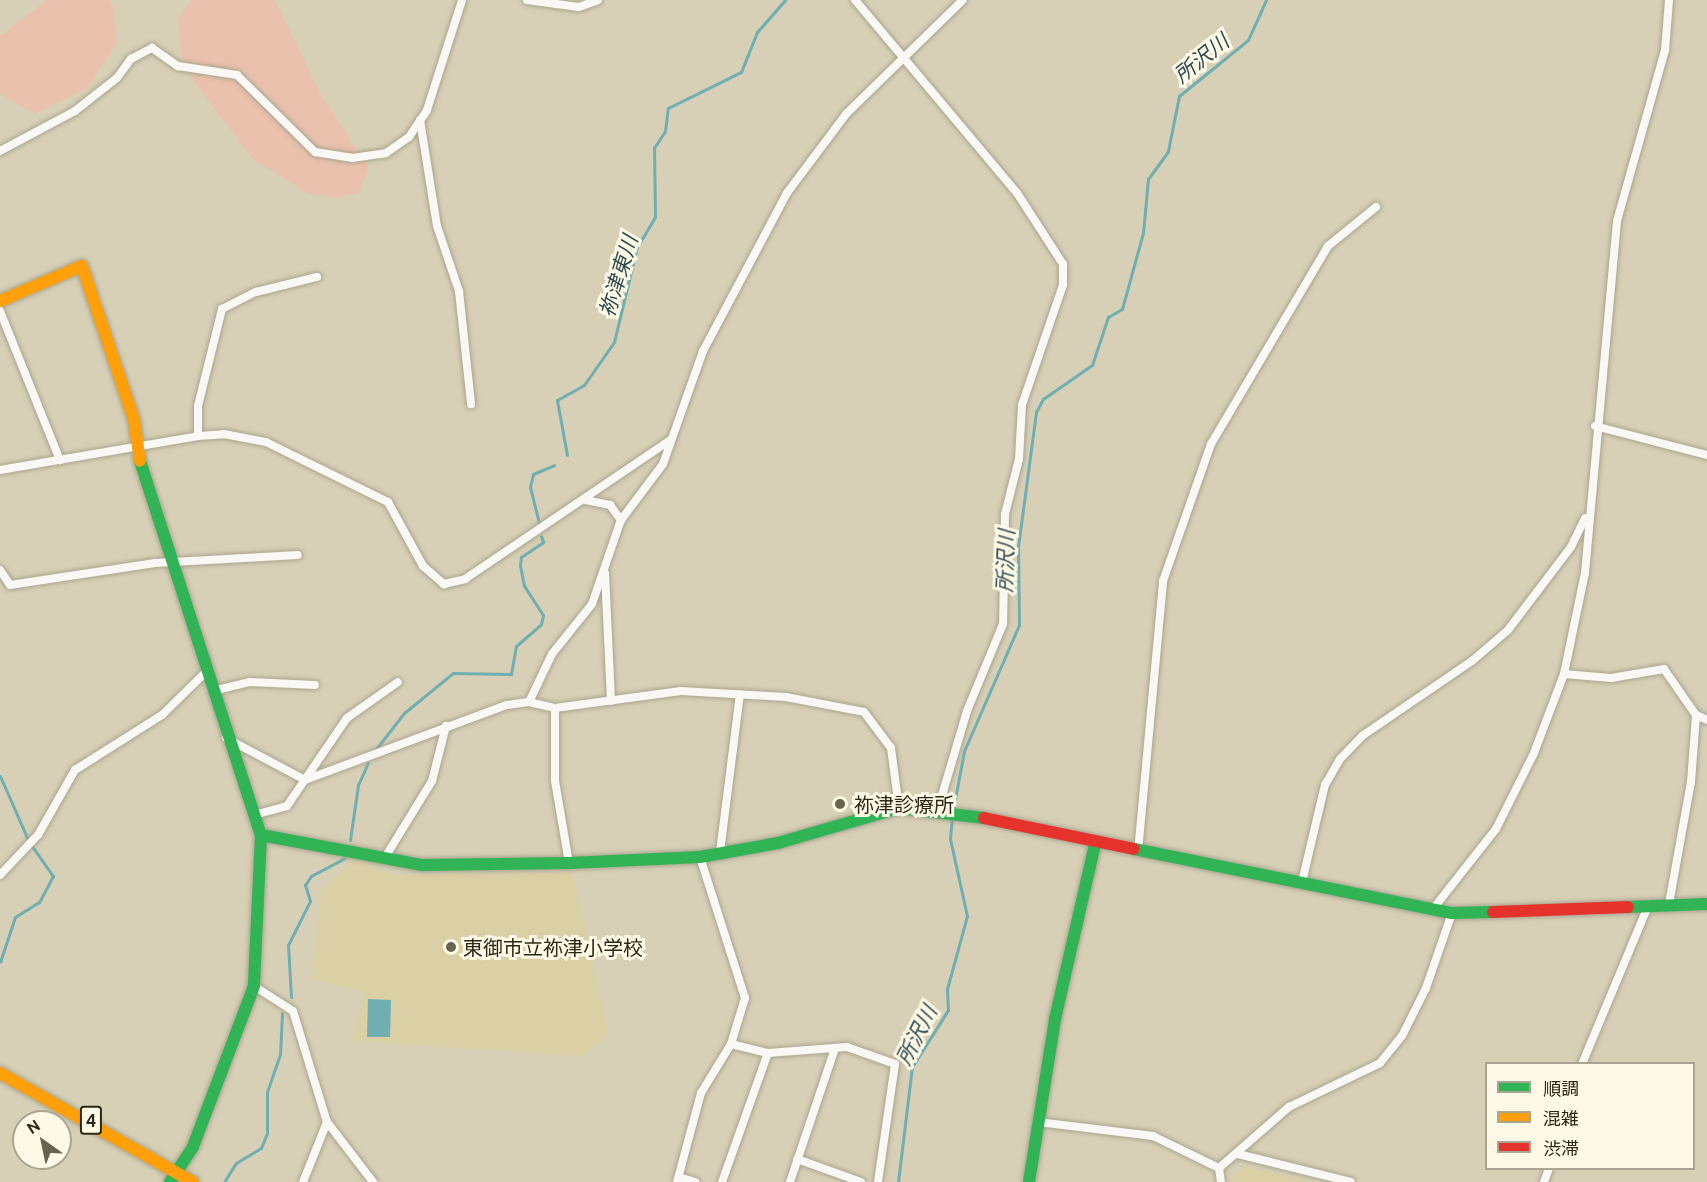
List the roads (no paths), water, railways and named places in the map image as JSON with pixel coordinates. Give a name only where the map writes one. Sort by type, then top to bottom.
[{"type":"street","points":[[0,151],[75,111],[117,78],[131,59],[152,48],[178,66],[237,75],[307,147],[331,156],[386,153],[409,137],[420,120],[462,0]]},
{"type":"street","points":[[527,0],[579,7],[598,0]]},
{"type":"street","points":[[855,0],[906,56],[1059,250],[1063,285],[1022,405],[1019,459],[1005,514],[1003,624],[967,711],[938,809]]},
{"type":"street","points":[[529,702],[552,654],[592,604],[605,573],[621,520],[663,464],[703,351],[787,193],[846,114],[963,0]]},
{"type":"street","points":[[1433,909],[1496,829],[1534,753],[1564,674],[1585,573],[1586,515],[1617,221],[1665,50],[1669,0]]},
{"type":"street","points":[[420,120],[437,226],[459,291],[471,404]]},
{"type":"street","points":[[1138,853],[1163,581],[1211,444],[1328,246],[1376,207]]},
{"type":"street","points":[[0,301],[82,266],[134,420],[137,451],[173,561],[226,738],[261,835],[254,986],[179,1173],[170,1182]]},
{"type":"street","points":[[198,436],[198,406],[222,309],[256,292],[317,277]]},
{"type":"street","points":[[0,311],[60,460]]},
{"type":"street","points":[[1595,426],[1707,455]]},
{"type":"street","points":[[0,470],[137,451],[164,440],[198,436],[224,434],[266,442],[364,486],[400,516],[423,566],[444,584],[465,579],[586,500],[671,440]]},
{"type":"street","points":[[586,500],[610,505],[621,520]]},
{"type":"street","points":[[1302,882],[1325,785],[1340,759],[1362,736],[1472,662],[1508,630],[1571,547],[1586,515]]},
{"type":"street","points":[[0,570],[10,585],[173,561],[298,555]]},
{"type":"street","points":[[605,573],[611,700]]},
{"type":"street","points":[[1564,674],[1611,678],[1665,669],[1696,715],[1707,720]]},
{"type":"street","points":[[0,875],[32,843],[75,770],[162,715],[207,671]]},
{"type":"street","points":[[213,691],[250,682],[315,685]]},
{"type":"street","points":[[254,815],[287,806],[346,718],[398,682]]},
{"type":"street","points":[[226,738],[305,780],[446,726],[529,702],[555,708],[681,691],[740,694],[864,712],[891,748],[899,808]]},
{"type":"street","points":[[720,852],[740,694]]},
{"type":"street","points":[[555,708],[555,781],[569,863]]},
{"type":"street","points":[[1669,904],[1691,782],[1696,715]]},
{"type":"street","points":[[384,859],[432,781],[446,726]]},
{"type":"street","points":[[261,835],[422,865],[569,863],[700,857],[778,843],[899,808],[938,809],[1138,853],[1302,882],[1452,914],[1650,902],[1707,904]]},
{"type":"street","points":[[1029,1182],[1038,1122],[1095,844]]},
{"type":"street","points":[[695,1182],[678,1179],[701,1093],[731,1044],[745,998],[700,857]]},
{"type":"street","points":[[1583,1062],[1650,902]]},
{"type":"street","points":[[1219,1168],[1238,1154],[1265,1123],[1288,1107],[1380,1063],[1402,1036],[1426,988],[1452,914]]},
{"type":"street","points":[[254,986],[278,998],[300,1024],[327,1122],[376,1181]]},
{"type":"street","points":[[731,1044],[768,1053],[835,1048],[895,1064],[878,1182]]},
{"type":"street","points":[[790,1182],[835,1048]]},
{"type":"street","points":[[722,1182],[768,1053]]},
{"type":"street","name":"4","points":[[0,1073],[193,1182]]},
{"type":"street","points":[[303,1182],[327,1122]]},
{"type":"street","points":[[1038,1122],[1153,1136],[1219,1168]]},
{"type":"street","points":[[1238,1154],[1351,1182]]},
{"type":"street","points":[[797,1159],[861,1182]]},
{"type":"street","points":[[1219,1168],[1221,1182]]},
{"type":"water","points":[[368,999],[391,1000],[390,1037],[367,1037]]},
{"type":"waterway","name":"祢津東川","points":[[567,455],[557,400],[584,385],[614,342],[637,247],[655,217],[654,148],[665,131],[668,108],[741,72],[757,32],[785,0]]},
{"type":"waterway","name":"所沢川","points":[[953,810],[964,751],[1019,625],[1018,547],[1036,412],[1043,399],[1092,365],[1108,317],[1122,309],[1143,233],[1148,179],[1168,151],[1179,96],[1248,40],[1266,0]]},
{"type":"waterway","name":"祢津東川","points":[[539,523],[530,487],[533,474],[554,465]]},
{"type":"waterway","name":"祢津東川","points":[[376,749],[404,713],[453,673],[511,674],[516,646],[541,624],[543,615],[524,586],[520,565],[521,557],[543,542],[541,536]]},
{"type":"waterway","name":"祢津東川","points":[[350,840],[358,785],[368,763]]},
{"type":"waterway","points":[[0,776],[29,842],[53,876],[39,902],[15,917],[0,962]]},
{"type":"waterway","name":"所沢川","points":[[898,1182],[912,1067],[948,1010],[947,989],[967,916],[950,839],[952,816]]},
{"type":"waterway","name":"祢津東川","points":[[291,997],[288,945],[310,901],[305,885],[311,876],[345,858]]},
{"type":"waterway","name":"祢津東川","points":[[224,1182],[236,1163],[261,1148],[267,1133],[267,1092],[280,1055],[282,1013]]},
{"type":"place","name":"祢津診療所","points":[[840,804]]},
{"type":"place","name":"東御市立祢津小学校","points":[[451,947]]}]
